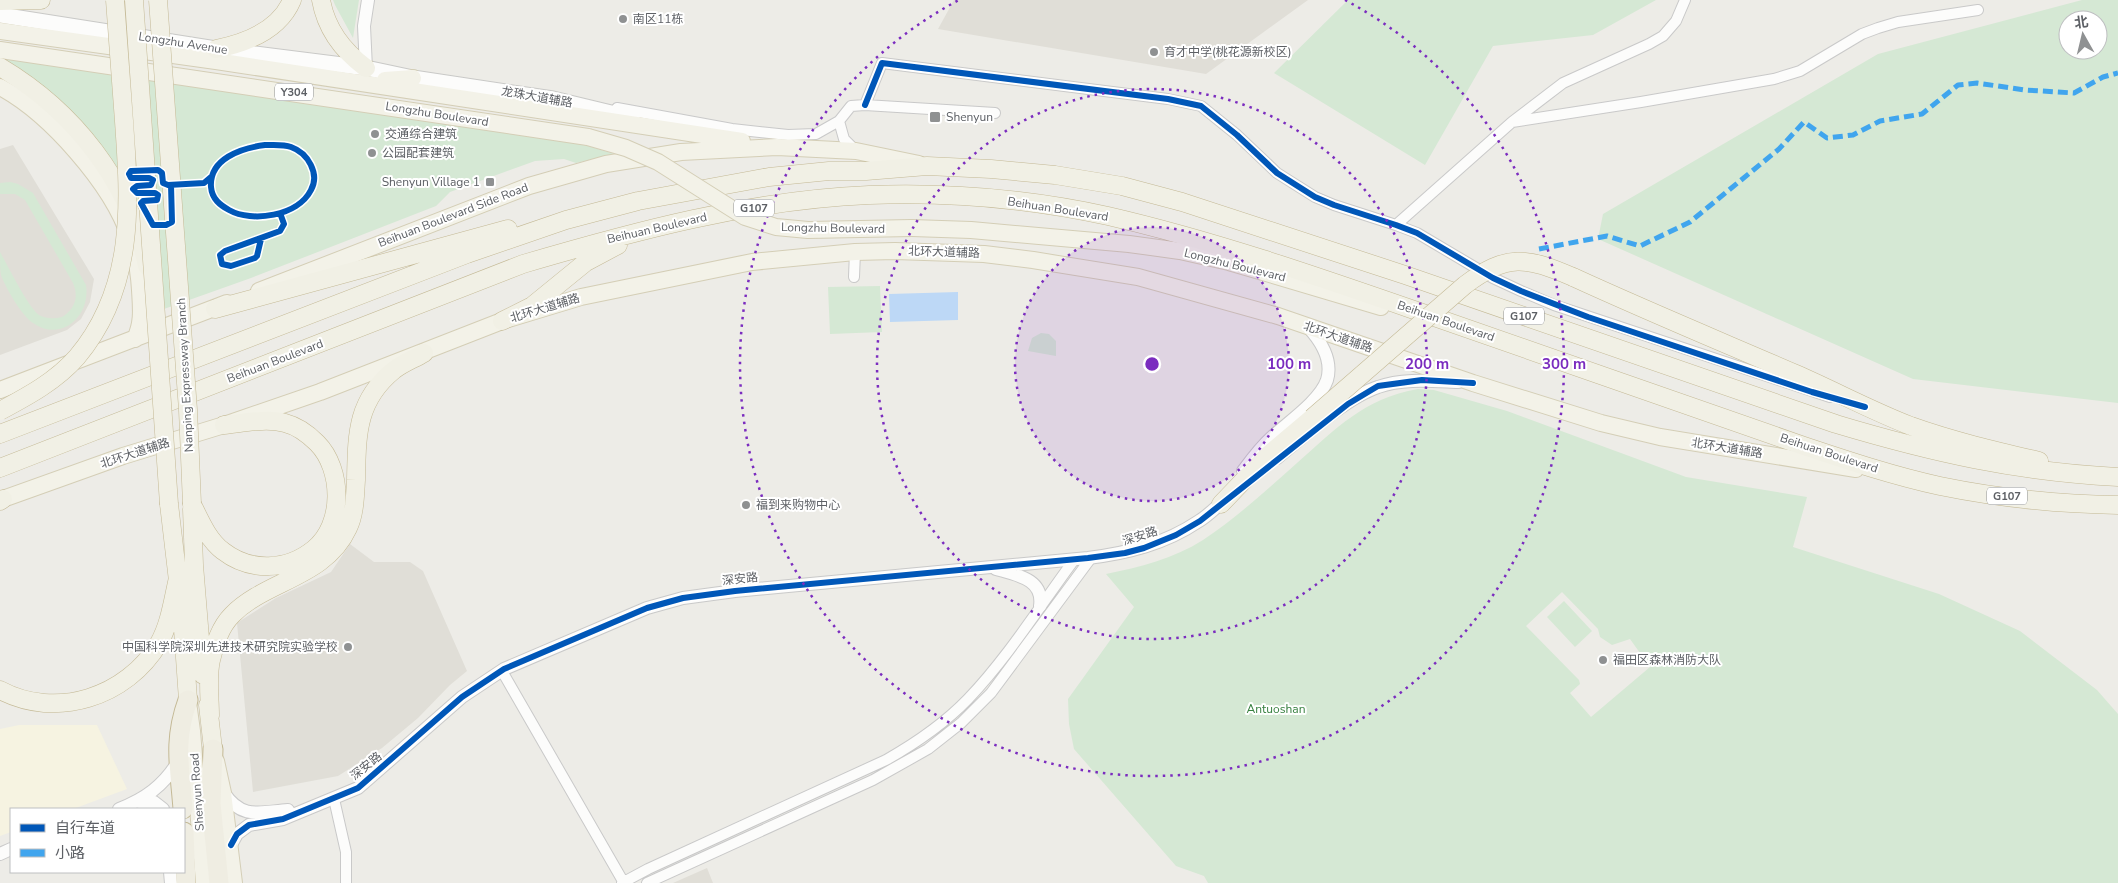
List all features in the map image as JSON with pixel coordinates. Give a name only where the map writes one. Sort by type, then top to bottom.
[{"type":"highway","points":[[0,1],[41,0]]},
{"type":"highway","points":[[0,411],[55,378],[77,357],[94,333],[109,305],[120,275],[126,245],[128,173],[115,0]]},
{"type":"highway","name":"Nanping Expressway Branch","points":[[134,0],[169,504],[178,578],[188,700]]},
{"type":"highway","name":"Nanping Expressway Branch","points":[[158,0],[186,380],[194,565],[203,674],[213,750]]},
{"type":"highway","points":[[216,49],[239,44],[256,37],[283,14],[292,0]]},
{"type":"highway","points":[[320,0],[329,25],[361,75]]},
{"type":"highway","points":[[0,68],[44,98],[63,114],[80,132],[111,175],[131,213],[143,247],[154,299]]},
{"type":"highway","name":"G107","points":[[0,434],[467,254],[566,220],[638,201],[769,177],[828,171],[866,171],[928,166],[1055,175],[1122,186],[1174,200],[1405,275],[1818,418],[1908,446],[2015,468],[2072,475],[2118,477]]},
{"type":"highway","name":"Beihuan Boulevard","points":[[0,468],[523,264],[668,224],[777,204],[867,195],[967,197],[1044,205],[1105,215],[1250,254],[1804,446],[1898,475],[1940,486],[1989,494],[2041,500],[2118,505]]},
{"type":"highway","points":[[215,309],[524,225],[566,220]]},
{"type":"highway","points":[[502,321],[532,306],[566,276],[598,254],[668,224]]},
{"type":"highway","points":[[1220,504],[1266,457],[1465,285],[1485,270],[1506,262],[1528,261],[1541,264],[1573,277],[1798,375],[1865,407],[1912,426],[1967,444],[2062,467],[2118,477]]},
{"type":"highway","points":[[210,716],[211,661],[222,628],[231,616],[243,606],[258,596],[301,575],[336,548],[349,527],[353,510],[357,436],[366,402],[395,369],[424,353]]},
{"type":"highway","points":[[192,504],[210,537],[222,551],[241,562],[258,567],[280,566],[299,559],[315,548],[330,525],[336,494],[335,479],[331,463],[322,448],[310,436],[285,423],[264,421],[224,425]]},
{"type":"highway","points":[[0,690],[23,699],[60,704],[88,698],[114,687],[137,670],[160,642],[169,620],[178,578]]},
{"type":"highway","points":[[182,801],[178,762],[180,720],[188,700]]},
{"type":"highway","points":[[213,750],[212,804],[219,883]]},
{"type":"highway","points":[[185,858],[186,883]]},
{"type":"main road","name":"Longzhu Avenue","points":[[0,15],[216,49],[361,75]]},
{"type":"main road","name":"Longzhu Boulevard","points":[[0,31],[361,75],[777,147]]},
{"type":"main road","name":"Longzhu Boulevard","points":[[0,50],[588,137],[626,148],[658,162],[745,217],[776,227],[808,230],[912,228],[971,230],[1128,244],[1180,251],[1229,262],[1462,332],[1530,350]]},
{"type":"main road","points":[[361,75],[413,78]]},
{"type":"main road","name":"龙珠大道辅路","points":[[413,78],[553,98],[706,136]]},
{"type":"main road","points":[[0,86],[34,109],[72,148],[105,190],[120,216],[130,237],[140,285],[142,314],[140,328],[135,339]]},
{"type":"main road","name":"Beihuan Boulevard Side Road","points":[[0,390],[215,309],[465,209],[546,181],[606,164],[681,152],[777,147],[856,151],[928,166]]},
{"type":"main road","name":"北环大道辅路","points":[[1,500],[123,456],[224,425],[424,353],[502,321],[582,297],[752,262],[855,252],[937,251],[984,254],[1138,277],[1278,316],[1473,384],[1601,424],[1660,437],[1898,475]]},
{"type":"main road","name":"Shenyun Road","points":[[188,700],[204,883]]},
{"type":"main road","name":"Shenyun Road","points":[[213,750],[223,793],[234,883]]},
{"type":"street","points":[[361,75],[364,26],[368,0]]},
{"type":"street","points":[[1396,224],[1512,122],[1563,83],[1663,36],[1676,20],[1685,0]]},
{"type":"street","points":[[1512,122],[1774,79],[1800,71],[1862,34],[1878,28],[1898,22],[1978,10]]},
{"type":"street","points":[[865,105],[882,63],[1175,100],[1201,106],[1237,134],[1277,173],[1294,185],[1334,205],[1396,224],[1430,241],[1493,278],[1554,305],[1812,392],[1865,407]]},
{"type":"street","points":[[553,98],[650,113],[732,129],[788,136],[816,134],[839,121],[851,106],[865,105],[995,114]]},
{"type":"street","points":[[839,121],[844,139],[856,151]]},
{"type":"street","points":[[854,277],[855,252]]},
{"type":"street","points":[[1220,504],[1258,451],[1311,402],[1327,379],[1328,368],[1323,348],[1318,338],[1308,327]]},
{"type":"street","points":[[1220,504],[1304,437],[1366,392],[1378,386],[1415,381],[1473,384]]},
{"type":"street","name":"深安路","points":[[230,845],[237,834],[249,825],[283,818],[334,799],[362,786],[462,697],[502,671],[630,615],[683,598],[735,591],[1074,560],[1125,553],[1160,542],[1200,521],[1220,504]]},
{"type":"street","points":[[647,883],[879,777],[928,749],[961,723],[991,692],[1091,558]]},
{"type":"street","points":[[502,671],[623,883],[648,869],[867,769],[921,739],[953,714],[981,684],[1074,560]]},
{"type":"street","points":[[992,567],[1034,583],[1040,594],[1040,606]]},
{"type":"street","points":[[122,808],[136,803],[160,786],[178,762]]},
{"type":"street","points":[[223,793],[231,804],[245,812],[308,809]]},
{"type":"street","points":[[334,799],[346,852],[346,883]]},
{"type":"street","points":[[136,803],[154,802],[162,808]]},
{"type":"shaded area","name":"育才中学(桃花源新校区)","points":[[954,0],[1308,0],[1206,74],[938,29]]},
{"type":"shaded area","points":[[13,145],[94,279],[90,302],[81,319],[67,330],[0,355],[0,149]]},
{"type":"shaded area","name":"中国科学院深圳先进技术研究院实验学校","points":[[350,544],[374,562],[410,562],[423,571],[467,671],[450,685],[418,718],[382,748],[338,776],[253,792],[237,623],[276,598],[331,572]]},
{"type":"shaded area","points":[[19,725],[97,725],[127,789],[76,808],[10,808],[10,832],[0,836],[0,729]]},
{"type":"shaded area","points":[[707,868],[713,883],[673,883]]},
{"type":"green space","points":[[333,0],[359,0],[353,38],[335,5]]},
{"type":"green space","points":[[1348,0],[1656,0],[1593,35],[1493,46],[1425,165],[1274,73]]},
{"type":"green space","points":[[2082,0],[2118,0],[2118,403],[1913,379],[1598,239],[1603,214],[1878,54]]},
{"type":"green space","points":[[1,57],[525,133],[585,145],[614,154],[576,163],[564,159],[535,161],[450,192],[436,206],[251,278],[147,315],[125,218],[2,61]]},
{"type":"green space","points":[[10,182],[18,184],[33,193],[86,285],[84,307],[72,323],[63,328],[54,330],[33,323],[14,301],[1,275],[0,252],[29,304],[39,315],[50,318],[62,317],[75,302],[76,293],[73,283],[25,200],[15,194],[0,194],[0,183]]},
{"type":"green space","points":[[880,286],[882,332],[830,334],[828,287]]},
{"type":"green space","points":[[1041,333],[1049,334],[1056,341],[1056,356],[1028,351],[1032,338]]},
{"type":"green space","name":"Antuoshan","points":[[1418,389],[1434,390],[1507,411],[1686,477],[1807,497],[1793,547],[1939,594],[2020,631],[2097,690],[2118,714],[2118,883],[1208,883],[1204,876],[1176,866],[1074,749],[1069,724],[1068,699],[1134,607],[1106,574],[1156,562],[1192,547],[1251,503],[1338,427],[1366,408],[1399,394]],"holes":[[[1562,592],[1598,629],[1600,637],[1612,645],[1630,639],[1650,667],[1591,717],[1570,693],[1580,684],[1579,680],[1526,626]]]},
{"type":"green space","points":[[1564,601],[1592,631],[1575,647],[1547,617]]},
{"type":"water","points":[[958,292],[958,320],[890,322],[889,294]]},
{"type":"marked path","points":[[1539,249],[1607,236],[1640,246],[1690,222],[1779,149],[1804,122],[1827,138],[1853,135],[1880,121],[1922,114],[1958,85],[1977,83],[2025,90],[2074,93],[2103,77],[2118,73]]},
{"type":"cycle path","points":[[865,105],[882,63],[1168,99],[1201,106],[1237,135],[1277,173],[1315,197],[1417,233],[1493,278],[1521,291],[1588,317],[1812,392],[1865,407]]},
{"type":"cycle path","points":[[265,145],[288,146],[303,154],[313,171],[314,177],[311,190],[305,199],[296,206],[274,215],[250,216],[229,210],[217,201],[213,195],[211,187],[215,169],[221,162],[237,152],[265,145]]},
{"type":"cycle path","points":[[171,185],[172,222],[166,225],[153,225],[141,203],[143,201],[157,200],[158,195],[155,193],[137,193],[133,189],[137,186],[151,185],[153,180],[149,178],[131,178],[129,174],[131,171],[158,170],[162,173],[163,183],[168,185],[204,183],[211,177]]},
{"type":"cycle path","points":[[261,239],[255,258],[231,266],[222,264],[220,255],[225,251],[280,231],[284,224],[280,213]]},
{"type":"cycle path","points":[[231,845],[237,834],[249,825],[283,819],[358,788],[462,697],[504,669],[647,608],[683,598],[735,591],[1088,558],[1125,553],[1144,548],[1176,535],[1200,521],[1348,404],[1378,386],[1422,380],[1473,383]]},
{"type":"place","name":"南区11栋","points":[[623,19]]},
{"type":"place","name":"育才中学(桃花源新校区)","points":[[1154,52]]},
{"type":"place","name":"Shenyun","points":[[935,117]]},
{"type":"place","name":"交通综合建筑","points":[[375,134]]},
{"type":"place","name":"公园配套建筑","points":[[372,153]]},
{"type":"place","name":"Shenyun Village 1","points":[[490,182]]},
{"type":"place","name":"福到来购物中心","points":[[746,505]]},
{"type":"place","name":"中国科学院深圳先进技术研究院实验学校","points":[[348,647]]},
{"type":"place","name":"福田区森林消防大队","points":[[1603,660]]}]
